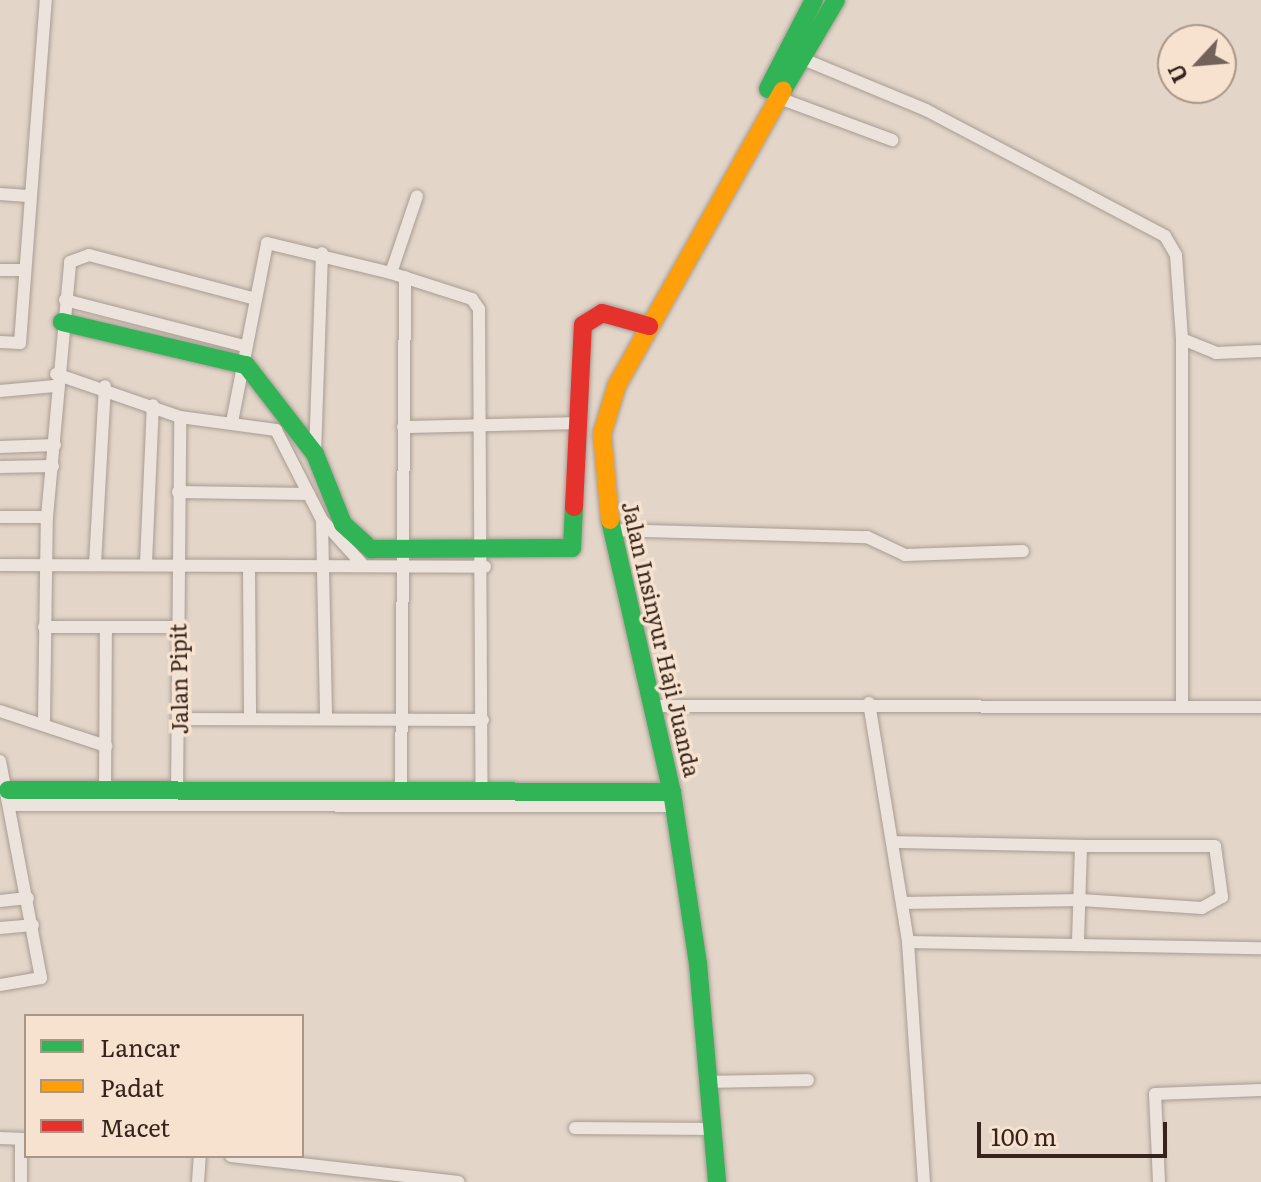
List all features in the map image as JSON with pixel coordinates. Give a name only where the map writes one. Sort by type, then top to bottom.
[{"type":"main road","name":"Jalan Insinyur Haji Juanda","points":[[717,1182],[708,1082],[673,799],[656,706],[611,530],[603,422],[649,326],[749,140],[814,0]]},
{"type":"main road","name":"Jalan Insinyur Haji Juanda","points":[[749,140],[779,98],[836,0]]},
{"type":"main road","points":[[62,322],[245,356],[315,454],[352,535],[371,549],[402,557],[485,560],[572,548],[575,423],[585,319],[602,313],[649,326]]},
{"type":"main road","points":[[9,798],[673,799]]},
{"type":"street","points":[[0,342],[20,343],[46,0]]},
{"type":"street","points":[[803,59],[940,117],[1165,236],[1176,255],[1182,339],[1182,705]]},
{"type":"street","points":[[779,98],[892,140]]},
{"type":"street","points":[[0,194],[31,196]]},
{"type":"street","points":[[391,273],[417,196]]},
{"type":"street","points":[[232,422],[252,298],[267,243],[322,253],[405,277],[472,299],[479,309],[485,560],[482,799]]},
{"type":"street","points":[[315,454],[322,253]]},
{"type":"street","points":[[44,720],[47,517],[55,445],[55,380],[70,262],[89,255],[252,298]]},
{"type":"street","points":[[0,270],[24,270]]},
{"type":"street","points":[[401,798],[405,277]]},
{"type":"street","points":[[65,300],[245,356]]},
{"type":"street","points":[[1182,339],[1216,353],[1261,351]]},
{"type":"street","points":[[0,391],[55,380],[105,386],[180,417],[276,430],[322,520],[362,564]]},
{"type":"street","points":[[95,564],[105,386]]},
{"type":"street","points":[[146,563],[153,405]]},
{"type":"street","name":"Jalan Pipit","points":[[177,798],[180,719],[176,567],[180,417]]},
{"type":"street","points":[[403,427],[575,423]]},
{"type":"street","points":[[0,447],[55,445]]},
{"type":"street","points":[[0,467],[53,466]]},
{"type":"street","points":[[178,492],[309,494]]},
{"type":"street","points":[[0,517],[47,517]]},
{"type":"street","points":[[322,520],[326,719]]},
{"type":"street","points":[[611,530],[867,537],[905,555],[1023,551]]},
{"type":"street","points":[[0,565],[146,563],[176,567],[362,564],[402,557]]},
{"type":"street","points":[[249,566],[250,718]]},
{"type":"street","points":[[44,627],[177,627]]},
{"type":"street","points":[[105,797],[106,628]]},
{"type":"street","points":[[869,703],[908,942],[924,1182]]},
{"type":"street","points":[[656,706],[869,703],[1261,707]]},
{"type":"street","points":[[0,711],[44,720],[106,746]]},
{"type":"street","points":[[180,719],[483,720]]},
{"type":"street","points":[[0,763],[28,898],[41,980],[0,985]]},
{"type":"street","points":[[894,842],[1215,846],[1223,883],[1212,907],[1081,900],[902,903]]},
{"type":"street","points":[[1078,941],[1081,846]]},
{"type":"street","points":[[0,901],[28,898]]},
{"type":"street","points":[[0,928],[33,925]]},
{"type":"street","points":[[908,942],[1078,941],[1261,948]]},
{"type":"street","points":[[708,1082],[808,1080]]},
{"type":"street","points":[[1159,1182],[1155,1094],[1261,1090]]},
{"type":"street","points":[[575,1128],[710,1129]]},
{"type":"street","points":[[0,1138],[24,1139],[21,1182]]},
{"type":"street","points":[[198,1182],[200,1158]]},
{"type":"street","points":[[245,1158],[383,1177],[459,1182]]},
{"type":"traffic: fast","points":[[768,89],[814,0]]},
{"type":"traffic: fast","points":[[783,90],[836,0]]},
{"type":"traffic: fast","points":[[62,322],[246,365],[315,454],[343,524],[371,549],[572,548],[574,507]]},
{"type":"traffic: fast","points":[[610,520],[672,792],[698,964],[717,1182]]},
{"type":"traffic: fast","points":[[8,790],[672,792]]},
{"type":"traffic: slow","points":[[610,520],[602,434],[617,385],[783,90]]},
{"type":"traffic: jam","points":[[574,507],[583,325],[602,313],[649,326]]}]
